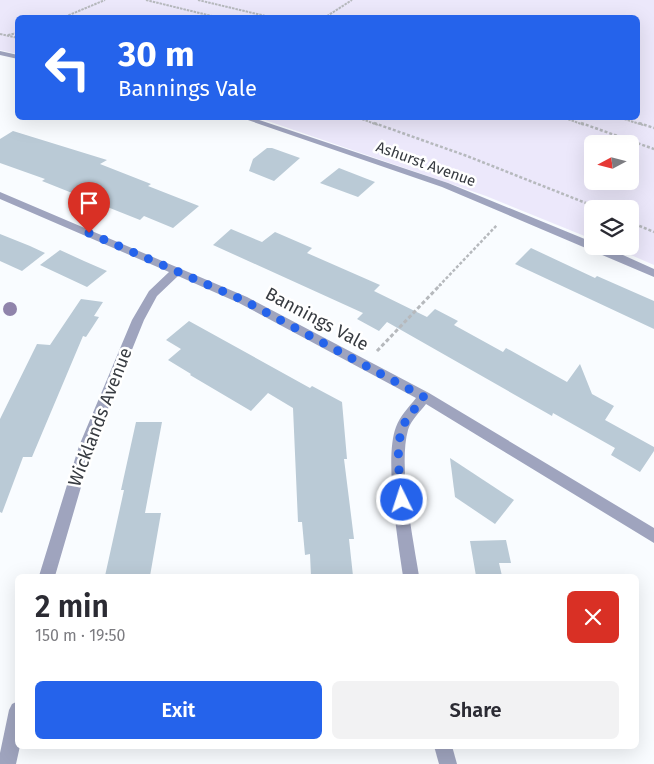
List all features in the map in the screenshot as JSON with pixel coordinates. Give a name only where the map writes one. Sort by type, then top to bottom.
[{"type":"street","points":[[0,53],[15,56]]},
{"type":"street","name":"Ashurst Avenue","points":[[252,120],[445,185],[584,242]]},
{"type":"street","name":"Bannings Vale","points":[[0,196],[243,300],[424,397],[654,536]]},
{"type":"street","name":"Ashurst Avenue","points":[[613,255],[654,273]]},
{"type":"street","name":"Wicklands Avenue","points":[[48,574],[99,410],[138,320],[153,294],[177,271]]},
{"type":"street","points":[[412,574],[403,516],[399,450],[402,429],[406,420],[424,397]]},
{"type":"street","points":[[7,764],[15,725]]},
{"type":"street","points":[[444,749],[448,764]]},
{"type":"path","points":[[69,15],[105,0]]},
{"type":"path","points":[[146,0],[208,15]]},
{"type":"path","points":[[198,0],[261,15]]},
{"type":"path","points":[[329,15],[352,0]]},
{"type":"path","points":[[5,35],[15,33]]},
{"type":"path","points":[[0,34],[15,37]]},
{"type":"path","points":[[365,120],[467,156],[584,202]]},
{"type":"path","points":[[571,120],[654,149]]},
{"type":"path","points":[[628,120],[654,128]]},
{"type":"path","points":[[364,364],[508,211]]},
{"type":"path","points":[[639,226],[654,232]]},
{"type":"shaded area","points":[[0,0],[654,0],[654,265],[631,255],[639,255],[639,200],[584,200],[584,236],[486,196],[265,120],[640,120],[640,15],[15,15],[15,54],[0,50]]},
{"type":"building","points":[[13,131],[107,160],[100,164],[151,184],[148,186],[199,206],[173,228],[144,216],[140,220],[42,181],[45,179],[0,163],[0,139]]},
{"type":"building","points":[[267,148],[300,158],[274,181],[249,171],[253,159]]},
{"type":"building","points":[[339,168],[375,182],[358,197],[320,183]]},
{"type":"building","points":[[231,229],[262,242],[275,232],[312,248],[307,253],[380,285],[374,291],[427,317],[435,309],[458,321],[454,325],[503,352],[506,348],[567,382],[580,364],[592,394],[614,406],[605,420],[654,447],[654,451],[640,472],[611,455],[615,448],[553,413],[552,416],[387,322],[379,331],[357,319],[363,313],[213,245]]},
{"type":"building","points":[[0,234],[45,253],[22,271],[0,261]]},
{"type":"building","points":[[531,248],[595,278],[597,276],[654,301],[654,329],[515,264]]},
{"type":"building","points":[[60,250],[107,271],[87,287],[40,265]]},
{"type":"building","points":[[81,299],[103,302],[94,316],[99,317],[86,337],[83,336],[32,457],[23,457],[2,513],[0,512],[0,419],[37,344],[50,345]]},
{"type":"building","points":[[189,321],[310,388],[312,386],[342,402],[347,459],[344,459],[354,539],[349,539],[353,574],[311,574],[310,554],[305,555],[302,522],[298,522],[293,408],[268,393],[251,411],[168,360],[181,349],[166,340]]},
{"type":"building","points":[[136,422],[162,422],[145,513],[161,513],[150,574],[105,574],[124,490],[121,490]]},
{"type":"building","points":[[450,458],[514,500],[495,524],[455,497]]},
{"type":"building","points":[[506,540],[511,563],[499,563],[502,574],[476,574],[470,541]]},
{"type":"route","points":[[89,233],[243,300],[424,397],[406,420],[402,429],[399,450],[402,500]]}]
